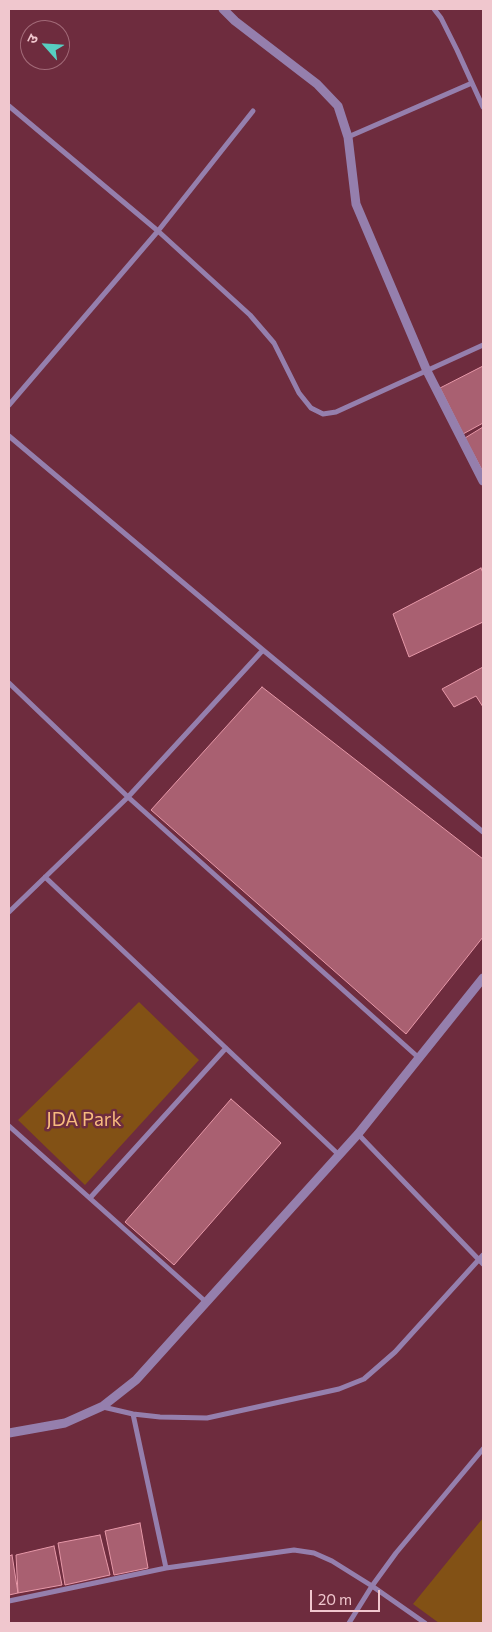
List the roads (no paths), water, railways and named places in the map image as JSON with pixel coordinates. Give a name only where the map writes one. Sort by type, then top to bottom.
[{"type":"street","points":[[223,9],[235,21],[317,84],[338,106],[348,137],[356,204],[428,371],[483,481]]},
{"type":"street","points":[[434,9],[441,18],[483,107]]},
{"type":"street","points":[[348,137],[472,83]]},
{"type":"street","points":[[9,106],[158,231],[250,315],[274,342],[299,393],[311,408],[323,414],[336,412],[483,345]]},
{"type":"street","points":[[9,406],[158,231],[254,111]]},
{"type":"street","points":[[9,436],[483,832]]},
{"type":"street","points":[[9,912],[128,797],[263,650]]},
{"type":"street","points":[[9,683],[128,797],[419,1058]]},
{"type":"street","points":[[45,877],[340,1155]]},
{"type":"street","points":[[9,1433],[65,1423],[102,1406],[136,1380],[340,1155],[483,978]]},
{"type":"street","points":[[90,1198],[226,1048]]},
{"type":"street","points":[[9,1126],[206,1302]]},
{"type":"street","points":[[358,1134],[481,1262]]},
{"type":"street","points":[[102,1406],[133,1414],[160,1417],[207,1418],[338,1389],[364,1379],[395,1352],[481,1262],[483,1255]]},
{"type":"street","points":[[133,1414],[166,1568]]},
{"type":"street","points":[[349,1623],[372,1586],[396,1553],[483,1449]]},
{"type":"street","points":[[9,1601],[166,1568],[294,1550],[314,1553],[332,1560],[425,1623]]},
{"type":"park label","name":"JDA Park","points":[[84,1120]]}]
